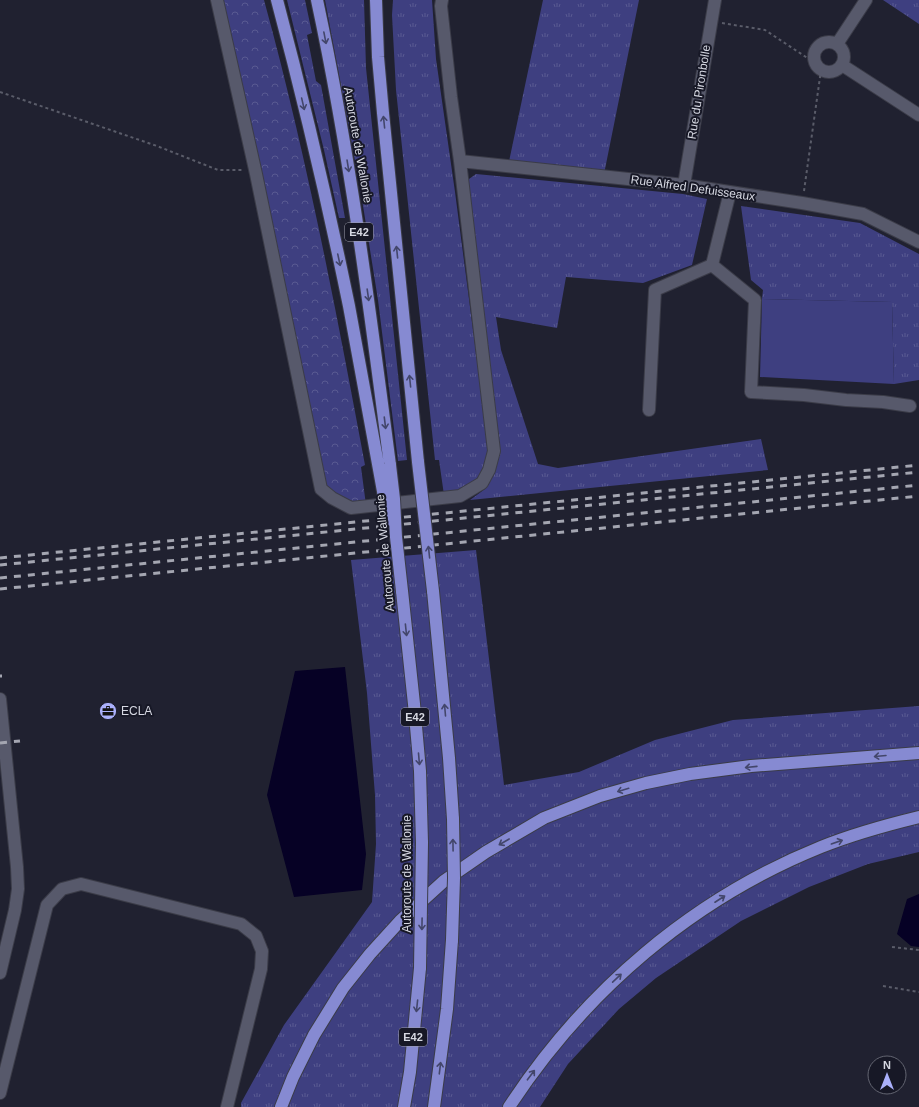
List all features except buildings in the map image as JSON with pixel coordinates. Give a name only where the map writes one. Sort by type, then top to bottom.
[{"type":"highway","points":[[277,0],[331,222],[349,307],[384,497],[396,537]]},
{"type":"highway","name":"Autoroute de Wallonie","points":[[317,0],[346,154],[358,228],[394,499],[396,537],[418,749],[422,843],[420,968],[410,1072],[404,1107]]},
{"type":"highway","name":"Autoroute de Wallonie","points":[[376,0],[378,57],[383,113],[418,462],[433,591],[449,758],[453,819],[454,878],[448,1009],[434,1107]]},
{"type":"highway","points":[[281,1107],[293,1077],[314,1034],[344,988],[370,954],[400,921],[444,881],[486,852],[544,818],[600,796],[646,783],[690,774],[750,766],[919,753]]},
{"type":"highway","points":[[509,1107],[526,1081],[559,1038],[594,1000],[634,962],[676,928],[724,896],[770,871],[821,847],[873,829],[919,817]]},
{"type":"street","points":[[217,0],[256,174],[321,489],[332,498],[351,508],[460,496],[482,483],[489,470],[494,450],[451,97],[441,6],[442,0]]},
{"type":"street","name":"Rue du Pironbolle","points":[[684,184],[715,0]]},
{"type":"street","points":[[837,44],[866,0]]},
{"type":"street","points":[[828,41],[841,47],[845,56],[842,65],[839,69],[830,72],[818,66],[814,53],[819,45],[828,41]]},
{"type":"street","points":[[842,65],[919,115]]},
{"type":"street","name":"Rue Alfred Defuisseaux","points":[[460,161],[684,184],[802,203],[863,214],[919,242]]},
{"type":"street","points":[[712,265],[730,192]]},
{"type":"street","points":[[712,265],[755,300],[751,392],[804,395],[910,406]]},
{"type":"street","points":[[649,410],[655,290],[712,265]]},
{"type":"street","points":[[0,699],[18,867],[18,889],[15,910],[0,973]]},
{"type":"street","points":[[0,1093],[47,905],[62,889],[81,884],[241,924],[256,936],[262,951],[261,969],[227,1107]]},
{"type":"path","points":[[711,20],[765,30],[818,66],[802,203]]},
{"type":"path","points":[[0,92],[157,146],[218,170],[242,170],[256,174]]},
{"type":"path","points":[[892,947],[919,950]]},
{"type":"path","points":[[883,986],[919,992]]},
{"type":"green space","points":[[220,0],[264,0],[307,173],[343,348],[365,465],[361,467],[366,505],[347,502],[329,489],[323,478]]},
{"type":"green space","points":[[287,0],[305,0],[312,33],[307,35],[316,81],[321,85],[345,218],[339,218]]},
{"type":"green space","points":[[325,0],[364,0],[366,68],[407,460],[398,461],[378,300],[361,193]]},
{"type":"green space","points":[[393,0],[432,0],[436,59],[489,452],[483,470],[469,486],[444,495],[439,460],[435,460],[396,90],[392,15]]},
{"type":"green space","points":[[543,0],[639,0],[604,174],[507,171]]},
{"type":"green space","points":[[883,0],[919,0],[919,24]]},
{"type":"green space","points":[[476,174],[683,194],[707,199],[692,265],[643,283],[566,277],[557,328],[496,317],[501,350],[538,464],[558,468],[761,439],[768,470],[470,500],[485,489],[495,469],[467,199],[469,179]]},
{"type":"green space","points":[[741,206],[860,223],[919,254],[919,380],[894,384],[892,302],[762,299],[763,290],[751,280]]},
{"type":"green space","points":[[762,299],[892,302],[894,384],[760,377]]},
{"type":"green space","points":[[476,550],[504,785],[579,772],[655,740],[733,720],[919,706],[919,852],[868,864],[809,887],[741,921],[656,978],[619,1009],[568,1064],[540,1107],[241,1107],[241,1103],[284,1025],[372,902],[376,844],[375,795],[367,693],[351,560]]},
{"type":"shaded area","points":[[345,667],[366,854],[362,890],[294,897],[267,795],[295,671]]},
{"type":"shaded area","points":[[919,894],[919,947],[911,946],[897,934],[907,899]]},
{"type":"railway","points":[[0,558],[919,465]]},
{"type":"railway","points":[[0,565],[919,472]]},
{"type":"railway","points":[[0,578],[919,485]]},
{"type":"railway","points":[[0,589],[919,496]]},
{"type":"railway","points":[[0,743],[20,741]]},
{"type":"place","name":"ECLA","points":[[108,711]]}]
